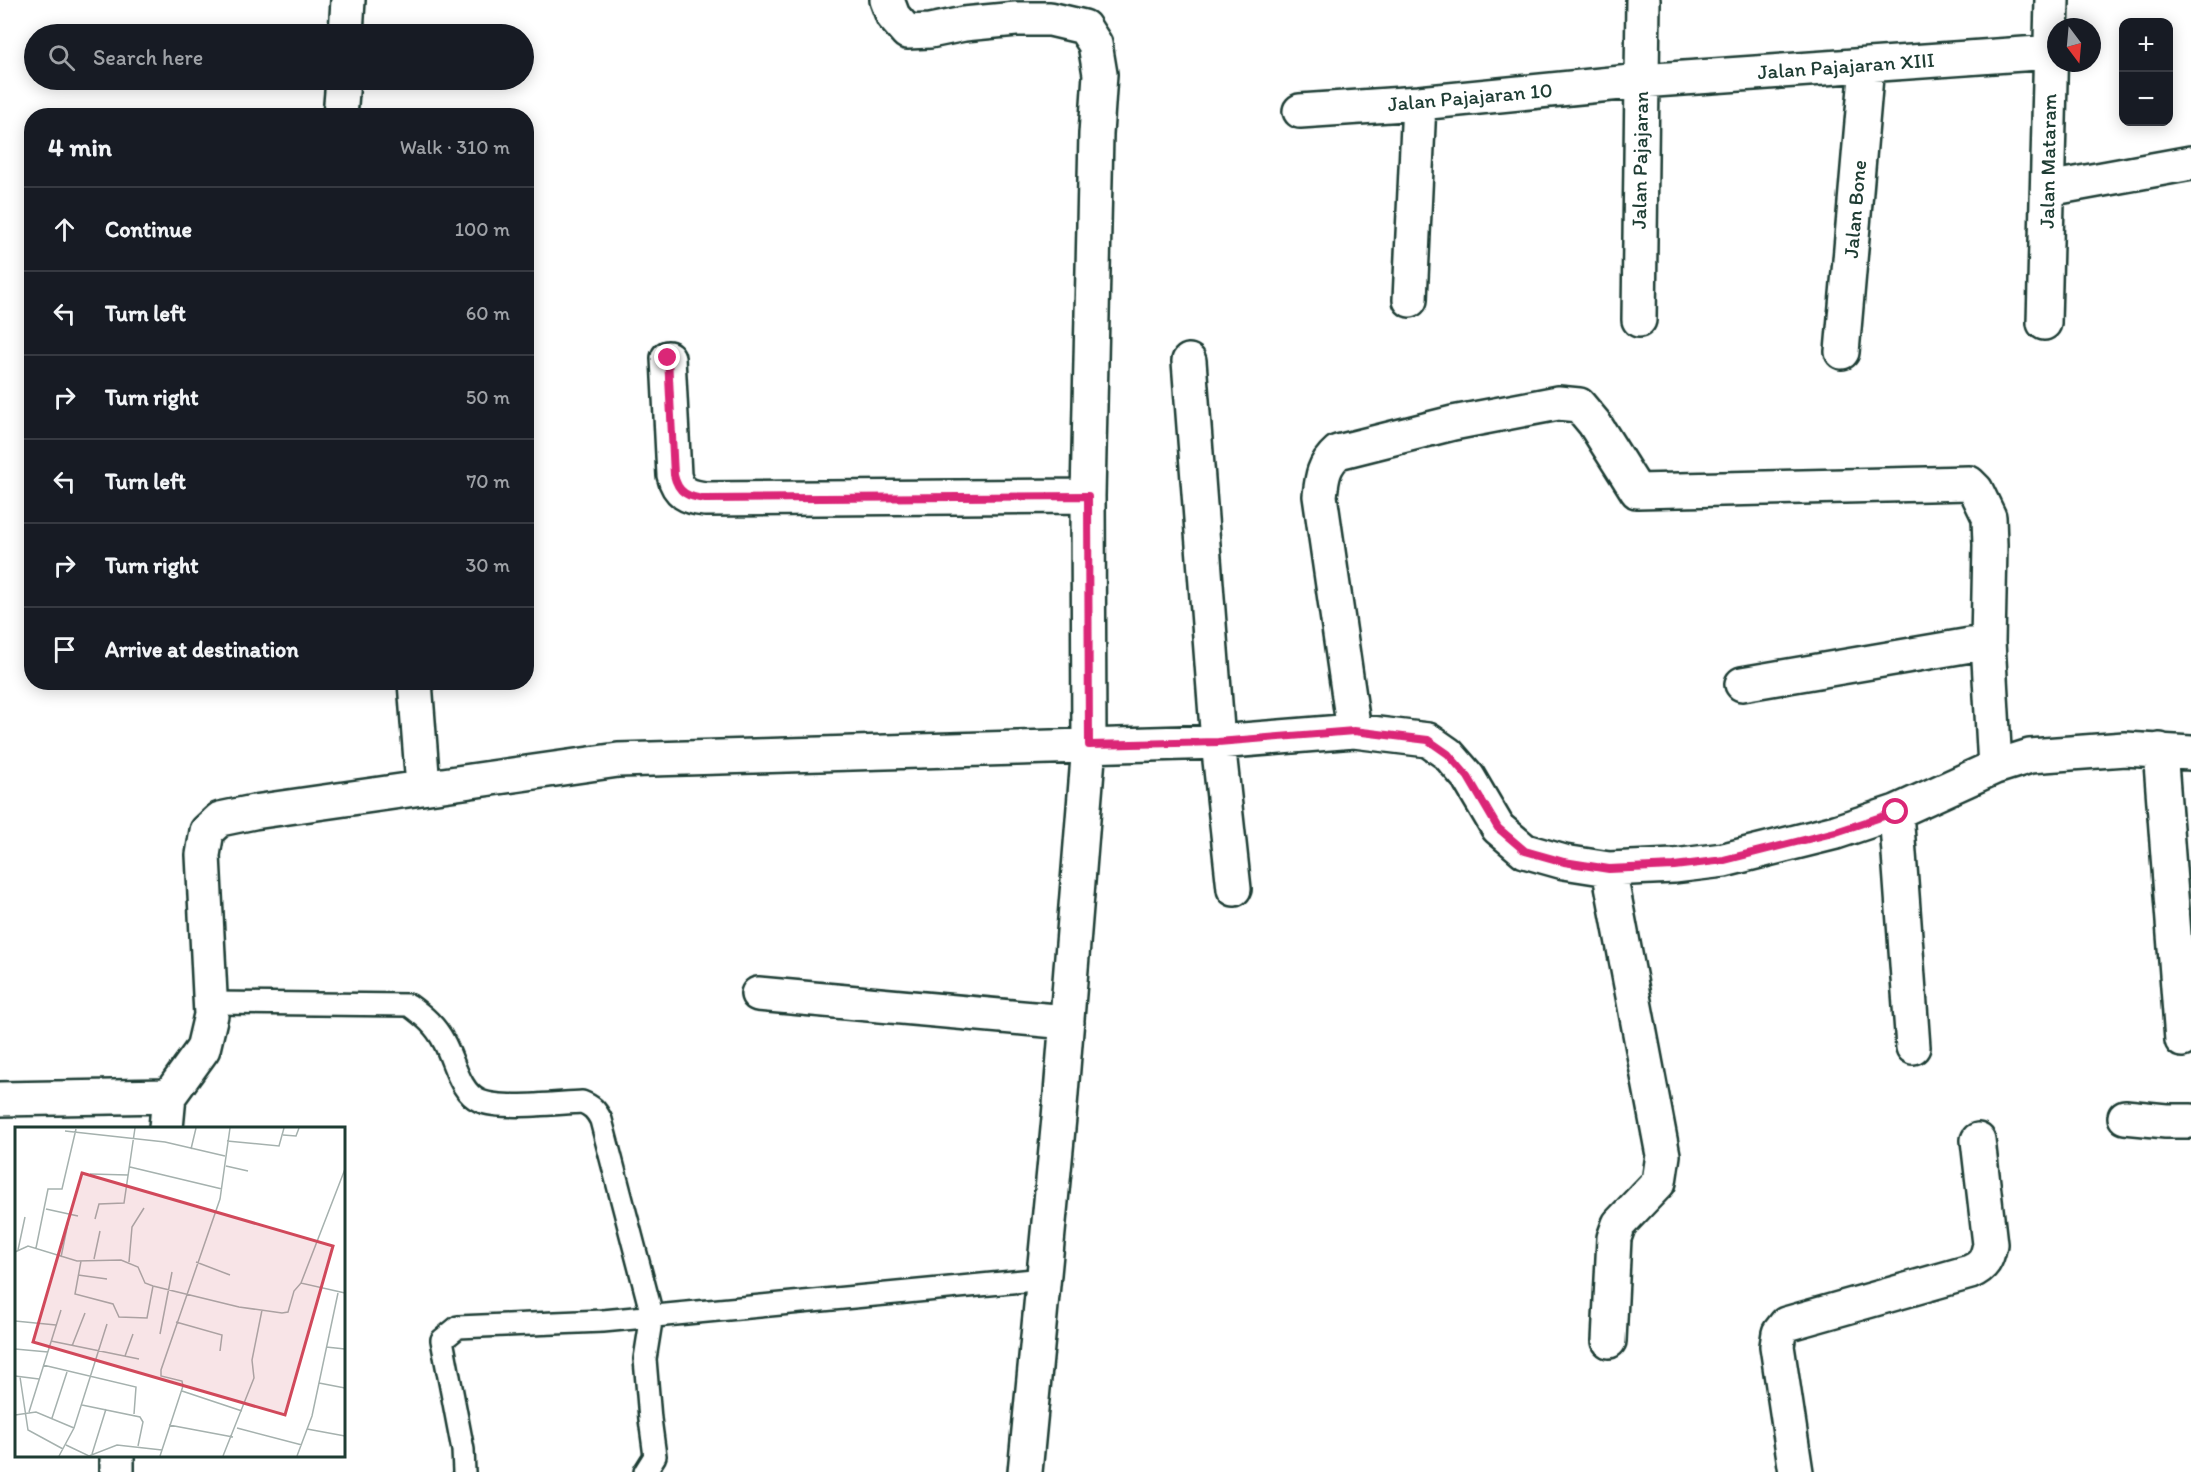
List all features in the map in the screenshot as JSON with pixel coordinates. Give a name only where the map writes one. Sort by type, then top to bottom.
[{"type":"street","points":[[347,24],[348,0]]},
{"type":"street","points":[[887,0],[893,16],[907,32],[930,32],[964,24],[1016,19],[1050,19],[1083,27],[1095,44],[1100,74],[1096,134],[1088,496],[1089,745],[1067,1022],[1025,1472]]},
{"type":"street","name":"Jalan Pajajaran","points":[[1639,320],[1643,0]]},
{"type":"street","name":"Jalan Mataram","points":[[2052,0],[2052,18]]},
{"type":"street","name":"Jalan Pajajaran XIII","points":[[1641,81],[2047,52]]},
{"type":"street","name":"Jalan Bone","points":[[1842,352],[1867,65]]},
{"type":"street","name":"Jalan Mataram","points":[[2044,323],[2051,72]]},
{"type":"street","name":"Jalan Pajajaran 10","points":[[1300,111],[1419,103],[1641,81]]},
{"type":"street","points":[[341,108],[342,90]]},
{"type":"street","points":[[1410,300],[1419,103]]},
{"type":"street","points":[[2048,189],[2191,163]]},
{"type":"street","points":[[668,358],[674,475],[676,485],[683,493],[693,498],[1088,496]]},
{"type":"street","points":[[1189,361],[1218,742],[1234,889]]},
{"type":"street","points":[[1354,731],[1320,496],[1322,473],[1328,460],[1338,452],[1453,423],[1558,403],[1579,405],[1594,423],[1637,491],[1969,483],[1976,490],[1989,517],[1988,642],[1995,767]]},
{"type":"street","points":[[1742,684],[1988,642]]},
{"type":"street","points":[[416,690],[423,787]]},
{"type":"street","points":[[166,1127],[169,1096],[203,1049],[211,1015],[203,855],[207,831],[220,819],[423,787],[618,760],[1218,742],[1354,731],[1428,740],[1468,777],[1498,828],[1525,851],[1564,862],[1609,869],[1674,866],[1724,860],[1836,832],[1896,812],[1995,767],[2030,756],[2086,751],[2176,751],[2182,1040]]},
{"type":"street","points":[[1896,812],[1913,1047]]},
{"type":"street","points":[[1609,869],[1663,1155],[1659,1182],[1619,1224],[1614,1238],[1609,1341]]},
{"type":"street","points":[[758,994],[1067,1022]]},
{"type":"street","points":[[0,1099],[169,1096]]},
{"type":"street","points":[[2125,1118],[2191,1121]]},
{"type":"street","points":[[1796,1472],[1777,1346],[1779,1333],[1786,1324],[1980,1268],[1988,1259],[1990,1244],[1978,1140]]},
{"type":"lane","points":[[210,1003],[409,1005],[427,1018],[444,1041],[464,1087],[478,1100],[495,1105],[582,1102],[592,1106],[601,1120],[652,1315],[645,1359],[655,1456],[645,1472]]},
{"type":"lane","points":[[464,1472],[463,1450],[442,1340],[458,1327],[603,1320],[1044,1279]]},
{"type":"route","points":[[668,358],[674,475],[676,485],[683,493],[693,498],[1088,496],[1089,745],[1218,742],[1354,731],[1428,740],[1448,754],[1468,777],[1498,828],[1525,851],[1564,862],[1609,869],[1674,866],[1724,860],[1836,832],[1896,812]]}]
